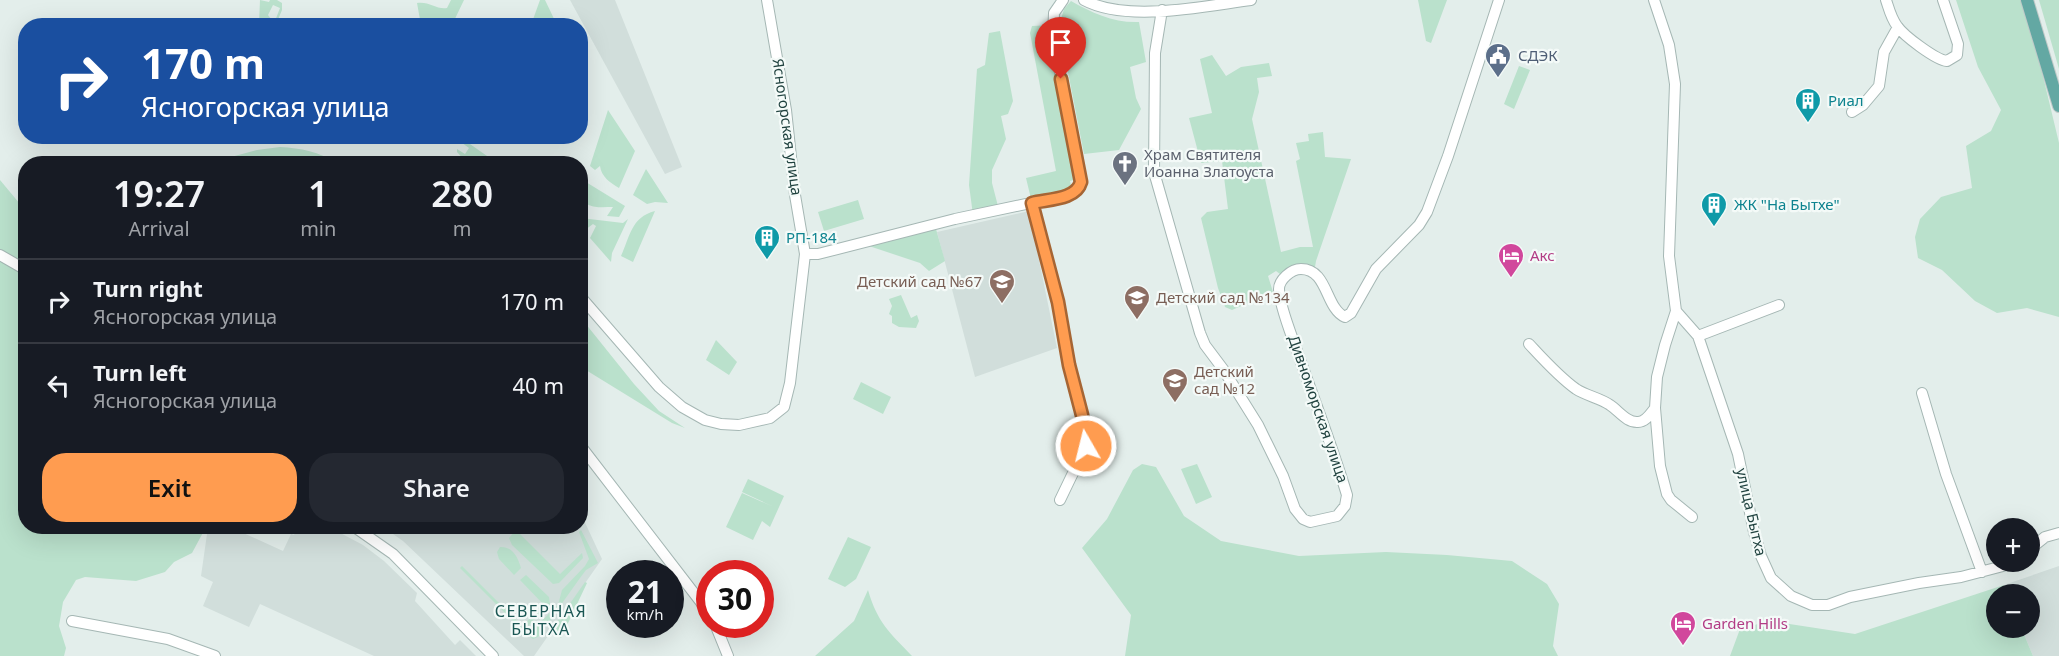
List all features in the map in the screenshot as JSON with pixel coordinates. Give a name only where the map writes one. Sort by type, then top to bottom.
[{"type":"main road","points":[[2027,0],[2059,104]]},
{"type":"street","name":"Ясногорская улица","points":[[588,305],[659,387],[682,408],[705,420],[739,425],[761,421],[777,414],[786,402],[805,254],[795,195],[786,110],[767,0]]},
{"type":"street","points":[[805,254],[818,254],[955,219],[1073,194],[1079,189],[1081,182],[1053,36],[1054,13],[1063,0]]},
{"type":"street","points":[[1084,0],[1111,9],[1131,11],[1162,10],[1251,0]]},
{"type":"street","name":"Дивноморская улица","points":[[1162,10],[1155,53],[1154,172],[1186,286],[1205,345],[1258,425],[1283,476],[1295,509],[1303,519],[1310,522],[1337,516],[1345,506],[1347,495],[1291,332],[1280,298],[1279,287],[1284,277],[1297,269],[1308,270],[1320,279],[1337,312],[1345,317],[1351,313],[1376,268],[1419,225],[1448,156],[1499,0]]},
{"type":"street","points":[[1654,0],[1669,45],[1675,84],[1669,256],[1676,311],[1657,377],[1655,408],[1660,466],[1668,494],[1671,500],[1692,517]]},
{"type":"street","points":[[1886,0],[1891,16],[1898,27],[1942,60],[1954,58],[1959,51],[1943,0]]},
{"type":"street","points":[[1852,112],[1863,105],[1879,86],[1884,52],[1898,27]]},
{"type":"street","points":[[1032,203],[1058,302],[1069,365],[1086,435],[1086,446],[1060,500]]},
{"type":"street","points":[[0,255],[18,265]]},
{"type":"street","points":[[1698,336],[1779,305]]},
{"type":"street","name":"улица Бытха","points":[[1676,311],[1698,336],[1738,454],[1761,556],[1772,578],[1791,596],[1812,605],[1828,605],[1850,597],[1986,571]]},
{"type":"street","points":[[1528,344],[1577,389],[1606,402],[1627,419],[1641,422],[1655,408]]},
{"type":"street","points":[[1922,393],[1946,474],[1982,572]]},
{"type":"street","points":[[588,455],[696,596]]},
{"type":"street","points":[[2040,542],[2059,532]]},
{"type":"street","points":[[364,534],[393,554],[493,656]]},
{"type":"street","points":[[72,621],[168,639],[214,656]]},
{"type":"street","points":[[721,638],[728,656]]},
{"type":"shaded area","points":[[570,0],[615,0],[682,167],[665,174],[588,33],[588,18],[580,18]]},
{"type":"shaded area","name":"Детский сад №67","points":[[1029,211],[1057,348],[975,377],[937,232]]},
{"type":"shaded area","points":[[588,529],[602,559],[534,656],[524,656],[393,534],[588,534]]},
{"type":"shaded area","points":[[207,534],[245,534],[283,551],[291,534],[342,534],[363,545],[384,561],[417,593],[415,601],[455,645],[460,640],[476,656],[374,656],[260,604],[249,627],[203,606],[213,582],[201,576]]},
{"type":"shaded area","points":[[2059,566],[2059,656],[2033,656],[2026,638],[2040,638],[2040,584],[2007,584]]},
{"type":"green space","points":[[260,0],[269,2],[277,0],[282,3],[279,18],[276,18],[280,8],[273,5],[268,15],[270,18],[259,18]]},
{"type":"green space","points":[[451,0],[464,0],[455,18],[420,18],[417,3],[425,3],[447,8]]},
{"type":"green space","points":[[540,0],[545,0],[554,18],[534,18]]},
{"type":"green space","points":[[1418,0],[1447,0],[1431,43],[1426,41]]},
{"type":"green space","points":[[1956,0],[2022,0],[2059,143],[2059,317],[2027,308],[1997,313],[1975,301],[1942,270],[1918,258],[1915,237],[1920,219],[1941,197],[1972,188],[1966,146],[1991,131],[2001,110],[1978,67]]},
{"type":"green space","points":[[2039,0],[2059,0],[2059,69]]},
{"type":"green space","points":[[1071,1],[1104,16],[1121,21],[1139,22],[1146,62],[1130,67],[1136,98],[1141,109],[1119,150],[1084,154],[1059,26],[1064,9]]},
{"type":"green space","points":[[1052,25],[1080,178],[1070,181],[1073,194],[1032,203],[1026,178],[1056,171],[1030,33],[1032,26]]},
{"type":"green space","points":[[1000,31],[1013,101],[1008,114],[1001,116],[1006,139],[992,170],[992,183],[999,210],[973,215],[969,185],[977,69],[985,65],[989,33]]},
{"type":"green space","points":[[1212,55],[1226,76],[1241,67],[1269,63],[1272,76],[1257,78],[1259,92],[1252,119],[1281,252],[1300,247],[1313,247],[1296,161],[1300,159],[1296,143],[1309,141],[1308,134],[1323,132],[1325,157],[1351,159],[1316,261],[1314,273],[1308,270],[1284,277],[1276,271],[1268,276],[1273,292],[1232,310],[1225,307],[1218,288],[1201,218],[1207,212],[1228,209],[1222,161],[1201,163],[1189,118],[1212,113],[1200,59]]},
{"type":"green space","points":[[1519,66],[1530,70],[1514,109],[1504,104]]},
{"type":"green space","points":[[608,110],[635,151],[619,188],[606,179],[600,166],[595,170],[590,166]]},
{"type":"green space","points":[[464,144],[470,144],[487,156],[461,156],[457,152],[457,149],[465,154],[469,148]]},
{"type":"green space","points":[[295,148],[323,156],[235,156],[257,150]]},
{"type":"green space","points":[[646,169],[668,203],[647,204],[633,195]]},
{"type":"green space","points":[[0,180],[18,202],[18,534],[202,534],[192,553],[174,562],[165,572],[136,581],[85,577],[76,580],[63,602],[59,626],[66,648],[64,656],[0,656]]},
{"type":"green space","points":[[588,183],[625,206],[619,217],[607,216],[613,207],[589,205]]},
{"type":"green space","points":[[858,200],[864,219],[824,231],[818,212]]},
{"type":"green space","points":[[655,211],[633,262],[621,256],[636,223]]},
{"type":"green space","points":[[588,219],[623,223],[628,219],[612,253],[611,262],[590,238],[596,226],[593,224],[588,228]]},
{"type":"green space","points":[[936,229],[945,261],[929,271],[920,263],[869,246]]},
{"type":"green space","points":[[901,295],[911,318],[917,315],[919,321],[916,328],[899,327],[892,323],[892,316],[889,314],[892,306],[889,299]]},
{"type":"green space","points":[[588,327],[659,411],[685,428],[672,423],[588,371]]},
{"type":"green space","points":[[716,340],[737,362],[729,375],[706,360]]},
{"type":"green space","points":[[861,382],[891,397],[883,414],[853,399]]},
{"type":"green space","points":[[1142,464],[1156,467],[1184,516],[1221,541],[1299,556],[1386,552],[1512,561],[1547,584],[1559,604],[1553,646],[1558,656],[1125,656],[1131,615],[1082,548],[1107,519],[1133,470]]},
{"type":"green space","points":[[1197,464],[1212,497],[1196,504],[1181,469]]},
{"type":"green space","points":[[748,479],[784,496],[770,527],[762,521],[753,540],[726,527],[742,493],[774,507],[742,492]]},
{"type":"green space","points":[[512,534],[520,534],[560,574],[582,553],[583,558],[559,583],[553,584],[512,545],[509,538]]},
{"type":"green space","points":[[580,534],[583,534],[598,563],[586,570],[538,637],[533,639],[529,636],[530,632],[558,605],[562,590],[589,559]]},
{"type":"green space","points":[[848,537],[871,547],[856,579],[845,587],[828,579]]},
{"type":"green space","points":[[500,547],[508,548],[516,557],[521,568],[514,575],[499,559],[497,552]]},
{"type":"green space","points":[[462,566],[522,626],[544,605],[520,580],[526,575],[549,597],[550,604],[526,628],[520,628],[460,568]]},
{"type":"green space","points":[[585,582],[587,583],[561,638],[550,632]]},
{"type":"green space","points":[[868,590],[880,619],[912,656],[815,656],[854,621]]},
{"type":"green space","points":[[1986,591],[1986,638],[2026,638],[2033,656],[1730,656],[1740,629],[1769,621],[1855,634]]},
{"type":"place","name":"СДЭК","points":[[1498,79]]},
{"type":"place","name":"Риал","points":[[1808,124]]},
{"type":"place","name":"Храм Святителя Иоанна Златоуста","points":[[1125,187]]},
{"type":"place","name":"ЖК \"На Бытхе\"","points":[[1714,228]]},
{"type":"place","name":"РП-184","points":[[767,261]]},
{"type":"place","name":"Акс","points":[[1511,279]]},
{"type":"place","name":"Детский сад №67","points":[[1002,305]]},
{"type":"place","name":"Детский сад №134","points":[[1137,321]]},
{"type":"place","name":"Детский сад №12","points":[[1175,404]]},
{"type":"place","name":"Garden Hills","points":[[1683,647]]},
{"type":"district","name":"СЕВЕРНАЯ БЫТХА","points":[[541,620]]},
{"type":"route","points":[[1061,79],[1081,182],[1079,189],[1073,194],[1032,203],[1058,302],[1069,365],[1086,435],[1086,446]]}]
